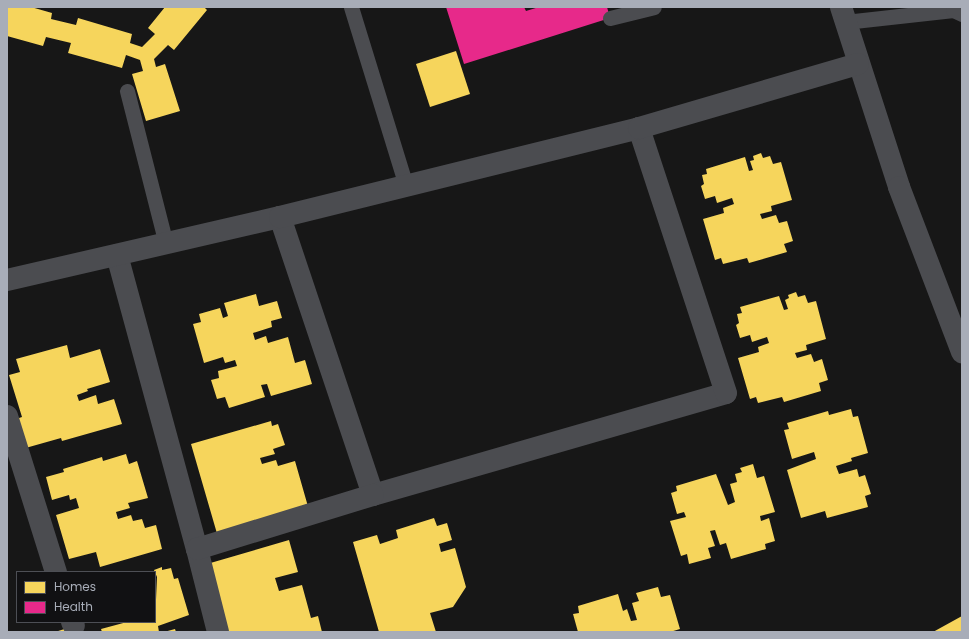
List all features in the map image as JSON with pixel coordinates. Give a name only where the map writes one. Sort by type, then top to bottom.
[{"type":"street","points":[[843,14],[899,187],[961,342]]},
{"type":"street","points":[[7,280],[280,217],[639,128],[858,64]]},
{"type":"street","points":[[197,549],[726,393],[639,128]]},
{"type":"street","points":[[280,217],[373,496]]},
{"type":"street","points":[[117,255],[218,632]]},
{"type":"street","points":[[7,416],[56,571]]},
{"type":"lane","points":[[351,7],[406,186]]},
{"type":"lane","points":[[610,18],[654,7]]},
{"type":"lane","points":[[843,14],[953,10],[962,14]]},
{"type":"lane","points":[[126,91],[166,244]]},
{"type":"building: Homes","points":[[7,7],[31,7],[52,13],[51,19],[76,25],[78,18],[132,34],[130,43],[142,47],[155,34],[148,28],[165,7],[204,7],[207,10],[174,50],[168,45],[154,59],[156,67],[165,64],[180,111],[146,121],[132,74],[143,71],[140,60],[126,55],[122,68],[68,53],[71,43],[46,37],[43,46],[7,36]]},
{"type":"building: Homes","points":[[456,51],[470,94],[430,107],[416,64]]},
{"type":"building: Homes","points":[[761,153],[763,158],[770,156],[773,164],[781,162],[792,200],[771,206],[772,211],[760,214],[762,219],[776,215],[779,223],[787,221],[793,241],[784,244],[787,252],[749,263],[747,258],[723,264],[721,258],[715,260],[703,219],[724,213],[723,208],[734,204],[732,198],[717,203],[715,196],[705,199],[701,186],[704,184],[702,175],[707,174],[706,169],[745,157],[749,171],[753,170],[750,161],[754,160],[753,156]]},
{"type":"building: Homes","points":[[796,292],[798,297],[805,295],[808,303],[816,301],[826,339],[806,345],[807,350],[795,353],[797,358],[811,354],[814,362],[822,359],[828,380],[819,383],[821,391],[784,402],[782,397],[758,403],[756,397],[750,399],[738,358],[759,352],[758,347],[769,343],[767,337],[752,342],[750,335],[740,338],[736,325],[739,323],[737,314],[742,313],[740,307],[779,296],[784,310],[788,309],[785,300],[789,298],[788,295]]},
{"type":"building: Homes","points":[[256,294],[259,306],[277,301],[282,318],[271,321],[272,327],[253,333],[255,340],[266,336],[268,343],[288,337],[295,363],[305,360],[312,384],[271,396],[267,384],[261,385],[265,397],[229,408],[225,397],[217,399],[211,380],[219,378],[218,371],[237,366],[235,360],[225,363],[223,357],[204,363],[193,324],[201,322],[199,314],[220,308],[223,318],[228,316],[224,303]]},
{"type":"building: Homes","points":[[67,345],[70,358],[100,349],[110,382],[87,389],[88,391],[77,395],[79,401],[96,395],[98,404],[114,399],[122,424],[62,441],[61,438],[22,449],[13,420],[22,417],[9,375],[20,372],[16,359]]},
{"type":"building: Homes","points":[[851,409],[853,417],[858,416],[868,453],[851,458],[852,461],[836,466],[839,474],[857,469],[859,477],[865,475],[871,494],[865,496],[868,507],[827,518],[825,511],[801,518],[787,470],[816,459],[814,452],[792,459],[784,430],[789,429],[787,423],[828,411],[829,415]]},
{"type":"building: Homes","points":[[271,421],[272,426],[278,424],[285,445],[273,449],[275,454],[260,458],[262,464],[276,460],[278,466],[295,461],[309,510],[218,537],[191,444]]},
{"type":"building: Homes","points":[[126,454],[129,464],[137,461],[148,498],[128,503],[130,508],[116,512],[118,519],[131,515],[133,521],[142,519],[145,528],[156,525],[162,549],[100,567],[96,552],[69,559],[56,515],[79,508],[76,498],[70,500],[69,495],[52,500],[46,477],[64,472],[63,469],[102,457],[103,461]]},
{"type":"building: Homes","points":[[753,464],[757,478],[764,476],[775,512],[760,516],[761,521],[769,518],[775,541],[765,544],[766,549],[731,559],[726,543],[720,545],[715,530],[710,531],[715,546],[708,548],[711,558],[689,564],[687,554],[681,556],[670,521],[686,517],[684,512],[677,514],[671,493],[677,491],[676,486],[716,474],[728,505],[735,502],[730,484],[737,482],[735,474],[742,472],[740,468]]},
{"type":"building: Homes","points":[[434,518],[437,526],[447,523],[452,540],[439,544],[441,552],[455,548],[466,587],[453,607],[430,613],[436,632],[379,632],[353,542],[377,535],[380,544],[398,538],[396,530]]},
{"type":"building: Homes","points":[[289,540],[298,572],[275,578],[279,591],[302,585],[311,618],[318,616],[322,632],[227,632],[207,564]]},
{"type":"building: Homes","points":[[162,567],[162,570],[171,568],[174,579],[178,578],[189,615],[158,626],[159,632],[102,632],[101,629],[123,623],[156,623],[157,577],[156,571],[154,570]]},
{"type":"building: Homes","points":[[658,587],[661,597],[670,595],[680,629],[670,632],[578,632],[573,614],[579,613],[578,606],[618,594],[623,611],[627,609],[631,621],[637,620],[632,603],[639,601],[636,593]]},
{"type":"building: Homes","points":[[962,616],[962,632],[933,632]]},
{"type":"building: Homes","points":[[74,626],[75,632],[55,632]]},
{"type":"building: Homes","points":[[175,629],[176,632],[164,632]]},
{"type":"building: Health","points":[[446,7],[524,7],[526,11],[539,7],[607,7],[610,18],[464,64]]}]
